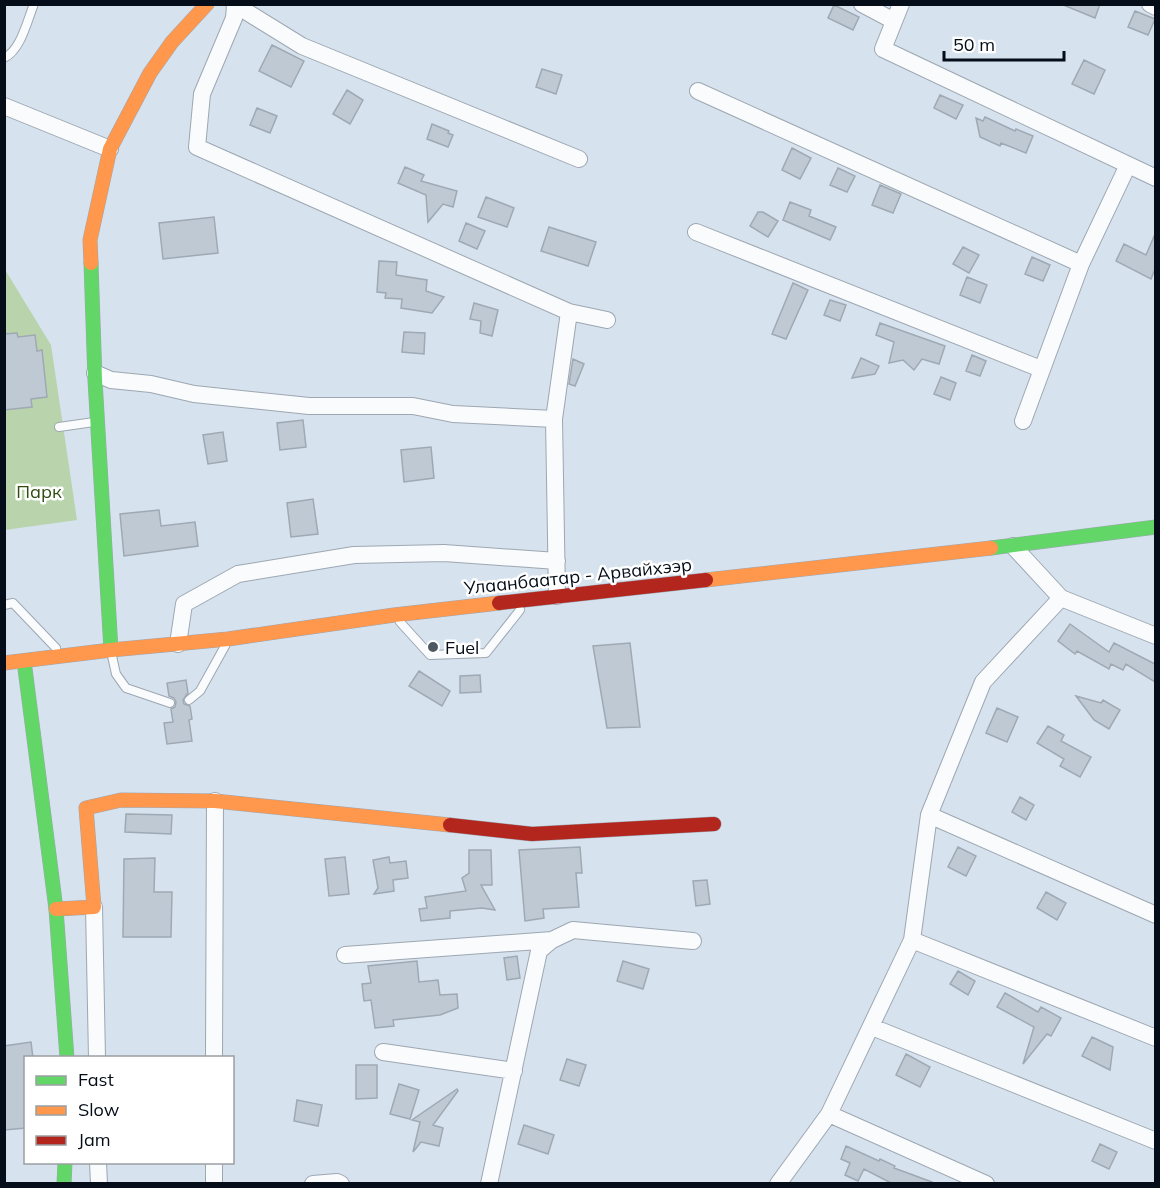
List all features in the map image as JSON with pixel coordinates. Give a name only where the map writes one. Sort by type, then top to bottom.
[{"type":"main road","points":[[111,650],[95,373],[90,240],[110,149],[150,73],[172,42],[207,4]]},
{"type":"main road","name":"Улаанбаатар - Арвайхээр","points":[[4,663],[228,639],[394,615],[1013,546],[1155,527]]},
{"type":"main road","points":[[24,661],[56,909],[67,1056]]},
{"type":"main road","points":[[56,909],[94,907],[86,808],[122,800],[215,801],[532,834],[714,825]]},
{"type":"main road","points":[[64,1184],[65,1164]]},
{"type":"street","points":[[862,4],[894,21]]},
{"type":"street","points":[[901,4],[884,49],[1155,178]]},
{"type":"street","points":[[1150,4],[1155,7]]},
{"type":"street","points":[[579,159],[302,46],[235,5],[234,18],[202,94],[197,147],[569,312],[607,320]]},
{"type":"street","points":[[698,91],[1082,264]]},
{"type":"street","points":[[4,106],[110,149]]},
{"type":"street","points":[[1023,421],[1082,264],[1128,165]]},
{"type":"street","points":[[696,232],[1041,369]]},
{"type":"street","points":[[557,596],[554,419],[569,312]]},
{"type":"street","points":[[95,373],[111,380],[151,384],[194,394],[298,405],[413,406],[453,414],[554,419]]},
{"type":"street","points":[[1013,546],[1061,598],[1155,636]]},
{"type":"street","points":[[178,644],[184,604],[238,574],[354,555],[444,553],[557,561]]},
{"type":"street","points":[[778,1184],[829,1114],[912,940],[929,815],[983,682],[1061,598]]},
{"type":"street","points":[[214,1056],[215,801]]},
{"type":"street","points":[[929,815],[1155,915]]},
{"type":"street","points":[[94,907],[96,1056]]},
{"type":"street","points":[[489,1184],[539,951],[552,940],[573,930],[693,941]]},
{"type":"street","points":[[345,955],[552,940]]},
{"type":"street","points":[[912,940],[1155,1038]]},
{"type":"street","points":[[872,1027],[1155,1142]]},
{"type":"street","points":[[383,1052],[514,1071]]},
{"type":"street","points":[[829,1114],[986,1184]]},
{"type":"street","points":[[98,1164],[99,1184]]},
{"type":"street","points":[[214,1164],[214,1184]]},
{"type":"street","points":[[313,1184],[337,1182],[341,1184]]},
{"type":"lane","points":[[4,58],[9,56],[18,44],[34,4]]},
{"type":"lane","points":[[59,427],[98,421]]},
{"type":"lane","points":[[394,615],[430,655],[486,653],[528,600]]},
{"type":"lane","points":[[4,605],[13,603],[65,656]]},
{"type":"lane","points":[[189,700],[200,691],[228,639]]},
{"type":"lane","points":[[111,650],[116,674],[126,688],[170,703]]},
{"type":"green space","name":"Парк","points":[[4,268],[51,345],[77,520],[5,530]]},
{"type":"building","points":[[1061,4],[1100,4],[1095,18]]},
{"type":"building","points":[[834,5],[859,17],[853,30],[828,18]]},
{"type":"building","points":[[1135,11],[1155,19],[1148,35],[1128,27]]},
{"type":"building","points":[[272,45],[304,61],[291,87],[259,71]]},
{"type":"building","points":[[1084,60],[1105,70],[1094,94],[1072,84]]},
{"type":"building","points":[[542,69],[562,75],[556,94],[536,87]]},
{"type":"building","points":[[347,90],[363,100],[350,124],[333,114]]},
{"type":"building","points":[[940,95],[963,105],[956,119],[934,108]]},
{"type":"building","points":[[257,108],[277,116],[270,133],[250,125]]},
{"type":"building","points":[[985,117],[1015,131],[1016,129],[1033,136],[1026,153],[1001,143],[1000,146],[980,137],[976,118],[983,121]]},
{"type":"building","points":[[432,124],[453,135],[448,147],[427,139]]},
{"type":"building","points":[[792,148],[811,158],[800,179],[782,170]]},
{"type":"building","points":[[405,167],[424,175],[421,181],[457,191],[453,207],[443,204],[428,222],[426,195],[398,183]]},
{"type":"building","points":[[838,168],[855,176],[847,192],[830,185]]},
{"type":"building","points":[[880,185],[901,194],[893,213],[872,205]]},
{"type":"building","points":[[486,197],[514,208],[507,227],[478,217]]},
{"type":"building","points":[[790,202],[811,210],[809,216],[836,227],[830,240],[783,220]]},
{"type":"building","points":[[758,212],[763,212],[778,221],[768,237],[750,226]]},
{"type":"building","points":[[214,217],[218,253],[163,259],[159,223]]},
{"type":"building","points":[[466,223],[485,231],[477,249],[459,241]]},
{"type":"building","points":[[549,227],[596,242],[588,266],[541,251]]},
{"type":"building","points":[[1155,234],[1155,269],[1151,279],[1116,261],[1124,244],[1146,255]]},
{"type":"building","points":[[963,247],[979,255],[969,273],[953,264]]},
{"type":"building","points":[[1032,257],[1050,265],[1043,281],[1025,274]]},
{"type":"building","points":[[379,261],[397,262],[396,275],[427,280],[426,291],[444,297],[432,313],[401,308],[402,299],[385,298],[386,293],[377,292]]},
{"type":"building","points":[[967,277],[987,285],[980,303],[960,295]]},
{"type":"building","points":[[793,283],[808,290],[786,339],[772,334]]},
{"type":"building","points":[[830,300],[846,305],[840,321],[824,315]]},
{"type":"building","points":[[474,303],[498,310],[492,336],[480,333],[481,321],[470,319]]},
{"type":"building","points":[[880,323],[945,346],[939,364],[922,359],[914,370],[903,360],[889,363],[894,342],[876,335]]},
{"type":"building","points":[[404,332],[425,333],[424,354],[402,352]]},
{"type":"building","points":[[17,333],[18,337],[35,335],[37,351],[42,350],[47,397],[31,399],[32,407],[4,410],[4,334]]},
{"type":"building","points":[[972,355],[986,361],[980,376],[966,371]]},
{"type":"building","points":[[861,358],[879,366],[875,374],[852,378]]},
{"type":"building","points":[[573,359],[584,364],[575,386],[569,384]]},
{"type":"building","points":[[941,377],[956,383],[950,400],[934,394]]},
{"type":"building","points":[[303,420],[306,447],[280,450],[277,423]]},
{"type":"building","points":[[223,432],[227,461],[208,464],[203,435]]},
{"type":"building","points":[[431,447],[434,478],[404,482],[401,450]]},
{"type":"building","points":[[313,499],[318,534],[291,537],[287,503]]},
{"type":"building","points":[[159,510],[161,526],[195,522],[198,546],[124,556],[120,514]]},
{"type":"building","points":[[1070,624],[1109,652],[1114,643],[1155,664],[1155,682],[1126,664],[1123,670],[1111,664],[1109,669],[1077,651],[1075,654],[1058,641]]},
{"type":"building","points":[[630,643],[640,727],[607,728],[593,646]]},
{"type":"building","points":[[419,671],[450,691],[442,706],[409,686]]},
{"type":"building","points":[[480,675],[481,692],[460,693],[460,676]]},
{"type":"building","points":[[186,680],[188,693],[183,700],[184,704],[190,706],[192,741],[167,744],[164,723],[173,722],[171,709],[175,707],[176,702],[169,696],[167,683]]},
{"type":"building","points":[[1076,696],[1101,703],[1103,700],[1120,710],[1109,729],[1094,720]]},
{"type":"building","points":[[997,708],[1018,717],[1007,742],[986,733]]},
{"type":"building","points":[[1048,726],[1064,735],[1061,741],[1091,757],[1080,777],[1060,766],[1064,759],[1037,743]]},
{"type":"building","points":[[1020,797],[1034,805],[1026,820],[1012,812]]},
{"type":"building","points":[[126,814],[172,815],[171,834],[125,832]]},
{"type":"building","points":[[580,847],[582,873],[576,873],[579,907],[543,909],[544,918],[525,921],[519,850]]},
{"type":"building","points":[[958,847],[976,856],[966,876],[948,867]]},
{"type":"building","points":[[469,850],[491,850],[492,885],[481,885],[495,910],[482,908],[450,911],[450,918],[421,921],[419,909],[427,908],[425,897],[466,891],[462,878],[469,873]]},
{"type":"building","points":[[345,857],[349,894],[329,896],[325,859]]},
{"type":"building","points":[[389,857],[390,863],[406,861],[408,878],[393,880],[394,891],[374,894],[378,888],[373,860]]},
{"type":"building","points":[[155,858],[154,892],[172,892],[171,937],[123,937],[124,859]]},
{"type":"building","points":[[707,880],[710,904],[696,906],[693,881]]},
{"type":"building","points":[[1046,892],[1066,903],[1057,920],[1037,908]]},
{"type":"building","points":[[517,956],[520,978],[507,980],[504,958]]},
{"type":"building","points":[[417,961],[419,982],[438,980],[440,995],[457,994],[458,1008],[440,1015],[393,1020],[394,1026],[375,1028],[371,1000],[364,1001],[362,984],[371,983],[368,966]]},
{"type":"building","points":[[623,961],[649,969],[643,989],[617,981]]},
{"type":"building","points":[[958,971],[975,981],[968,995],[950,984]]},
{"type":"building","points":[[1005,993],[1038,1012],[1041,1007],[1061,1018],[1051,1036],[1047,1034],[1023,1064],[1034,1027],[997,1007]]},
{"type":"building","points":[[1092,1037],[1113,1047],[1110,1070],[1082,1056]]},
{"type":"building","points":[[31,1042],[33,1056],[24,1056],[24,1128],[4,1130],[4,1046]]},
{"type":"building","points":[[906,1054],[930,1067],[920,1087],[896,1075]]},
{"type":"building","points":[[567,1059],[586,1065],[579,1086],[560,1080]]},
{"type":"building","points":[[356,1065],[377,1065],[377,1098],[356,1099]]},
{"type":"building","points":[[399,1084],[419,1090],[410,1119],[390,1114]]},
{"type":"building","points":[[457,1089],[458,1091],[433,1125],[443,1128],[439,1146],[421,1142],[413,1152],[420,1122],[412,1120]]},
{"type":"building","points":[[297,1100],[322,1105],[318,1126],[294,1121]]},
{"type":"building","points":[[524,1125],[554,1135],[548,1154],[518,1144]]},
{"type":"building","points":[[1100,1144],[1117,1152],[1109,1169],[1092,1161]]},
{"type":"building","points":[[846,1146],[932,1182],[931,1184],[893,1184],[864,1169],[858,1181],[845,1175],[850,1163],[841,1159]]},
{"type":"traffic: fast","points":[[91,263],[95,380],[111,650]]},
{"type":"traffic: fast","points":[[991,548],[1156,527]]},
{"type":"traffic: fast","points":[[24,661],[56,909],[67,1056]]},
{"type":"traffic: fast","points":[[64,1184],[65,1164]]},
{"type":"traffic: slow","points":[[91,263],[90,240],[110,149],[150,73],[172,42],[207,4]]},
{"type":"traffic: slow","points":[[706,580],[991,548]]},
{"type":"traffic: slow","points":[[4,663],[228,639],[394,615],[499,603]]},
{"type":"traffic: slow","points":[[56,909],[94,907],[86,808],[121,800],[215,801],[450,825]]},
{"type":"traffic: jam","points":[[499,603],[706,580]]},
{"type":"traffic: jam","points":[[450,825],[532,834],[714,824]]},
{"type":"place","name":"Fuel","points":[[433,647]]}]
